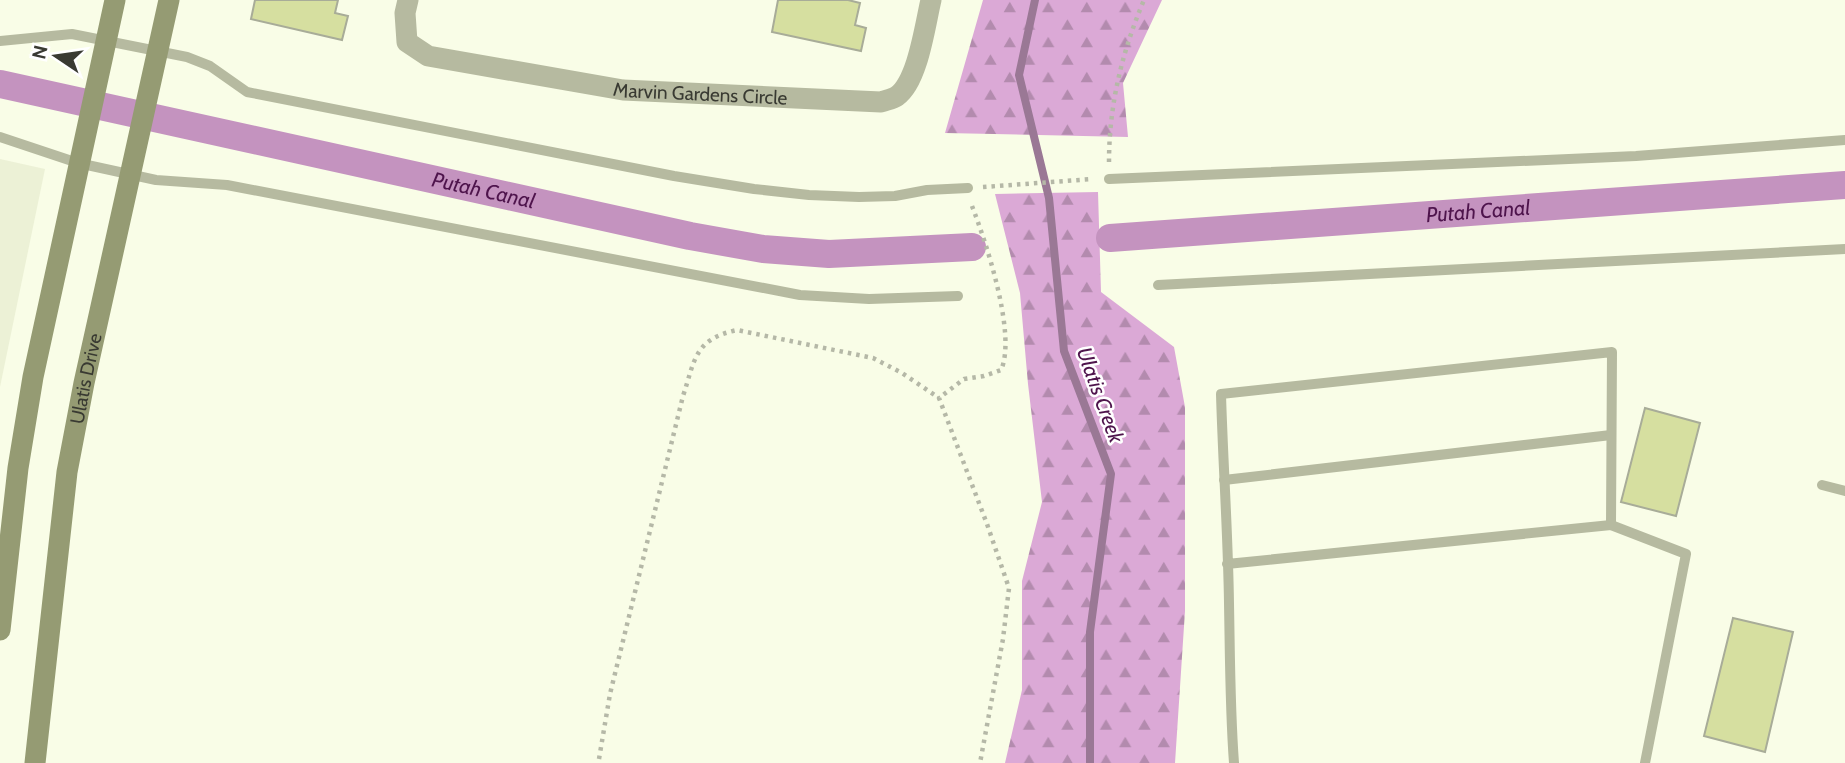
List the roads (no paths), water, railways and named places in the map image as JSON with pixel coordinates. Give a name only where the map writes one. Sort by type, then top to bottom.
[{"type":"main road","points":[[1,619],[26,416],[115,0]]},
{"type":"main road","name":"Ulatis Drive","points":[[35,763],[67,472],[83,383],[169,0]]},
{"type":"street","name":"Marvin Gardens Circle","points":[[408,0],[405,13],[407,43],[428,56],[623,90],[881,102],[896,97],[905,88],[912,74],[931,0]]},
{"type":"lane","points":[[0,40],[72,34],[187,57],[210,66],[247,92],[687,178],[809,195],[894,196],[927,190],[968,188]]},
{"type":"lane","points":[[0,137],[78,163],[161,181],[227,186],[800,295],[869,299],[958,296]]},
{"type":"lane","points":[[1109,179],[1636,156],[1845,140]]},
{"type":"lane","points":[[1158,285],[1845,249]]},
{"type":"lane","points":[[1234,763],[1230,718],[1220,394],[1612,352],[1611,525]]},
{"type":"lane","points":[[1224,480],[1611,435]]},
{"type":"lane","points":[[1822,485],[1845,491]]},
{"type":"lane","points":[[1227,564],[1611,525],[1686,554],[1646,763]]},
{"type":"waterway","name":"Ulatis Creek","points":[[1035,0],[1019,75],[1049,198],[1064,351],[1111,474],[1090,632],[1090,763]]},
{"type":"waterway","name":"Putah Canal","points":[[0,84],[690,236],[763,249],[829,254],[972,247]]},
{"type":"waterway","name":"Putah Canal","points":[[1110,238],[1845,185]]}]
